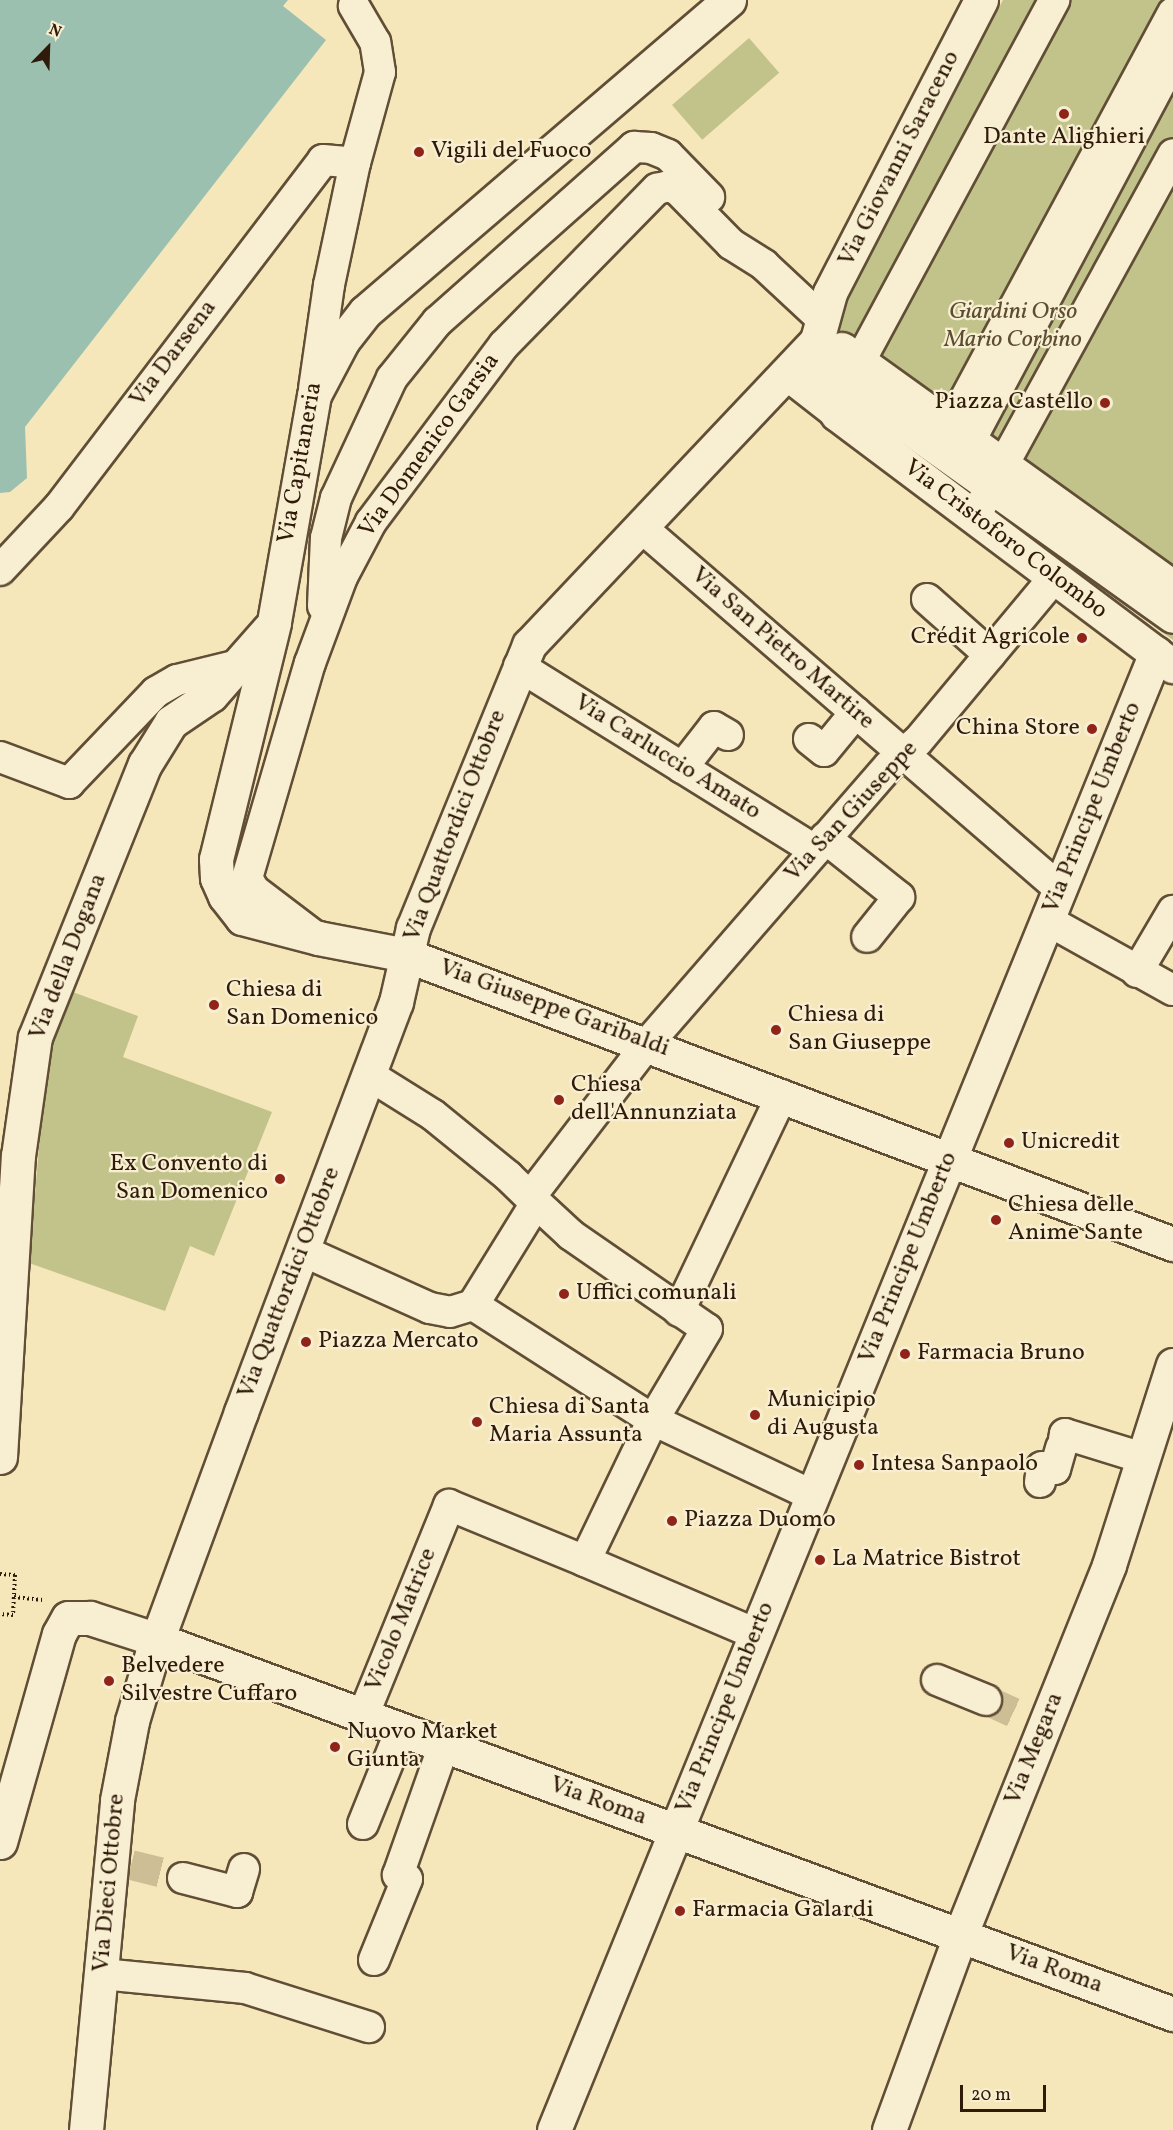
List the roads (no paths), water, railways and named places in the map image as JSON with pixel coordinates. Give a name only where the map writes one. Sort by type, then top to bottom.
[{"type":"street","points":[[314,395],[343,340],[365,312],[729,0]]},
{"type":"street","name":"Via Giovanni Saraceno","points":[[819,330],[831,293],[981,0]]},
{"type":"street","points":[[860,361],[1054,0]]},
{"type":"street","name":"Via Capitaneria","points":[[253,908],[225,896],[217,878],[216,859],[274,623],[314,395],[329,285],[355,163],[380,72],[375,42],[354,6]]},
{"type":"street","points":[[960,434],[1173,13]]},
{"type":"street","points":[[960,434],[1173,60]]},
{"type":"street","points":[[324,621],[326,537],[336,498],[392,378],[437,322],[634,147],[651,147],[668,155],[744,231],[764,265],[819,330],[821,375],[837,414]]},
{"type":"street","name":"Via Darsena","points":[[0,570],[59,507],[323,160],[355,163]]},
{"type":"street","points":[[974,519],[1170,166]]},
{"type":"street","name":"Via Domenico Garsia","points":[[253,908],[247,878],[324,621],[371,522],[504,345],[657,189],[669,186],[678,190],[731,244],[764,265]]},
{"type":"street","name":"Via Quattordici Ottobre","points":[[158,1640],[396,1002],[412,928],[529,645],[786,375],[819,330]]},
{"type":"street","points":[[1172,613],[996,477],[960,434],[842,348],[852,390],[996,477],[1173,585]]},
{"type":"street","points":[[786,375],[837,414]]},
{"type":"street","name":"Via Cristoforo Colombo","points":[[837,414],[1164,660]]},
{"type":"street","name":"Via San Pietro Martire","points":[[642,528],[1059,888]]},
{"type":"street","name":"Via San Giuseppe","points":[[473,1305],[534,1196],[648,1043],[820,844],[990,655],[1054,578]]},
{"type":"street","points":[[927,598],[990,655]]},
{"type":"street","name":"Via della Dogana","points":[[0,1457],[18,1156],[35,1037],[145,764],[171,722],[211,695],[242,664],[274,623]]},
{"type":"street","name":"Via Principe Umberto","points":[[554,2130],[1059,888],[1164,660]]},
{"type":"street","points":[[0,758],[69,783],[156,692],[177,680],[242,664]]},
{"type":"street","name":"Via Carluccio Amato","points":[[519,666],[682,768],[820,844],[899,897],[867,937]]},
{"type":"street","points":[[809,739],[824,751],[856,712]]},
{"type":"street","points":[[682,768],[714,727],[728,735]]},
{"type":"street","name":"Via Giuseppe Garibaldi","points":[[253,908],[318,938],[406,955],[648,1043],[1173,1244]]},
{"type":"street","points":[[1137,972],[1173,911]]},
{"type":"street","points":[[1047,920],[1173,990]]},
{"type":"street","points":[[369,1075],[433,1115],[534,1196],[571,1235],[706,1329],[658,1411],[585,1561],[756,1634]]},
{"type":"street","points":[[679,1311],[782,1095]]},
{"type":"street","points":[[303,1251],[430,1308],[450,1312],[473,1305],[812,1496]]},
{"type":"street","name":"Via Megara","points":[[889,2130],[1034,1721],[1109,1565],[1173,1365]]},
{"type":"street","points":[[1040,1482],[1042,1467],[1055,1469],[1065,1434],[1143,1458]]},
{"type":"street","name":"Vicolo Matrice","points":[[363,1716],[449,1505],[585,1561]]},
{"type":"street","name":"Via Roma","points":[[0,1842],[68,1618],[90,1618],[158,1640],[1173,2014]]},
{"type":"street","name":"Via Dieci Ottobre","points":[[86,2130],[102,1974],[121,1863],[122,1762],[158,1640]]},
{"type":"street","points":[[937,1680],[986,1700]]},
{"type":"street","points":[[363,1824],[401,1730]]},
{"type":"street","points":[[374,1960],[407,1879],[398,1875],[444,1745]]},
{"type":"street","points":[[183,1878],[237,1892],[244,1869]]},
{"type":"street","points":[[102,1974],[245,1988],[369,2026]]},
{"type":"tunnel","points":[[986,1700],[1025,1718]]},
{"type":"tunnel","points":[[131,1865],[183,1878]]},
{"type":"place","name":"Dante Alighieri","points":[[1064,114]]},
{"type":"place","name":"Vigili del Fuoco","points":[[419,152]]},
{"type":"place","name":"Piazza Castello","points":[[1105,403]]},
{"type":"place","name":"Crédit Agricole","points":[[1082,638]]},
{"type":"place","name":"China Store","points":[[1092,729]]},
{"type":"place","name":"Chiesa di San Domenico","points":[[214,1005]]},
{"type":"place","name":"Chiesa di San Giuseppe","points":[[776,1030]]},
{"type":"place","name":"Chiesa dell'Annunziata","points":[[559,1100]]},
{"type":"place","name":"Unicredit","points":[[1009,1143]]},
{"type":"place","name":"Ex Convento di San Domenico","points":[[280,1179]]},
{"type":"place","name":"Chiesa delle Anime Sante","points":[[996,1220]]},
{"type":"place","name":"Uffici comunali","points":[[564,1294]]},
{"type":"place","name":"Piazza Mercato","points":[[306,1342]]},
{"type":"place","name":"Farmacia Bruno","points":[[905,1354]]},
{"type":"place","name":"Municipio di Augusta","points":[[755,1415]]},
{"type":"place","name":"Chiesa di Santa Maria Assunta","points":[[477,1422]]},
{"type":"place","name":"Intesa Sanpaolo","points":[[859,1465]]},
{"type":"place","name":"Piazza Duomo","points":[[672,1521]]},
{"type":"place","name":"La Matrice Bistrot","points":[[820,1560]]},
{"type":"place","name":"Belvedere Silvestre Cuffaro","points":[[109,1681]]},
{"type":"place","name":"Nuovo Market Giunta","points":[[335,1747]]},
{"type":"place","name":"Farmacia Galardi","points":[[680,1911]]},
{"type":"park label","name":"Giardini Orso Mario Corbino","points":[[1013,327]]}]
